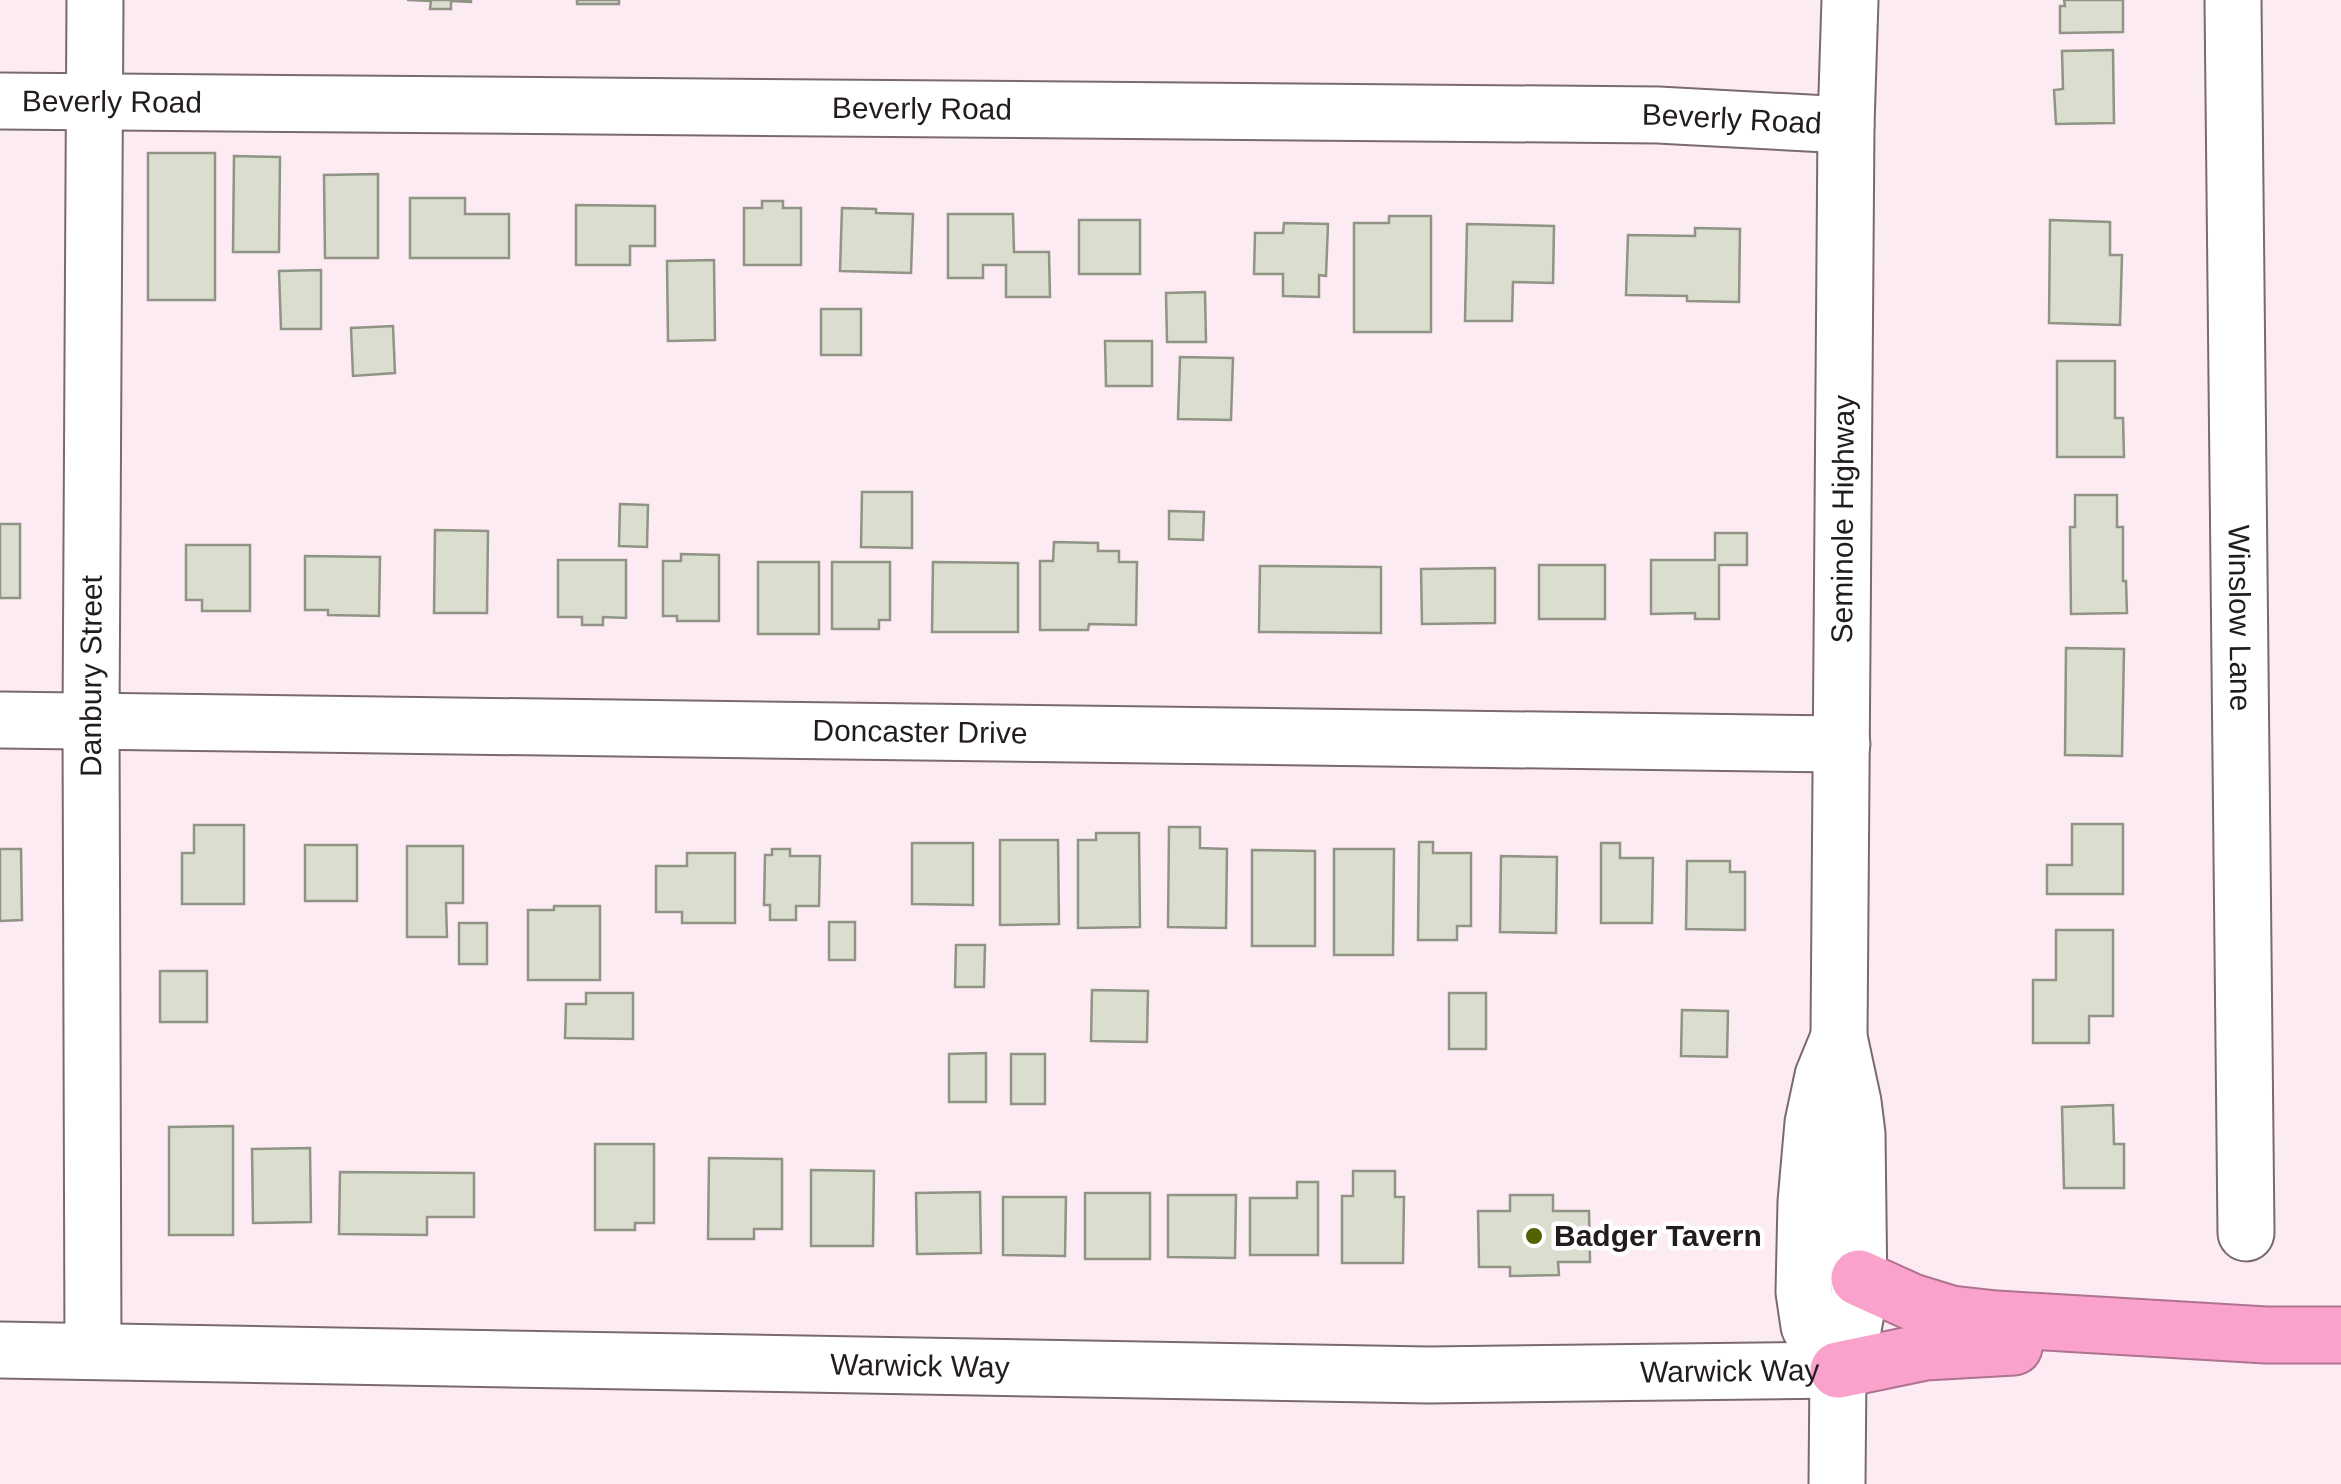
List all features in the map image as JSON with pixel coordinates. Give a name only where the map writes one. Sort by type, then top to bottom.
[{"type":"highway","points":[[1859,1278],[1912,1302],[1951,1314],[1996,1320],[2341,1336]]},
{"type":"highway","points":[[1838,1370],[1937,1351],[2266,1335]]},
{"type":"street","name":"Danbury Street","points":[[94,1352],[91,721],[95,0]]},
{"type":"street","name":"Seminole Highway","points":[[1837,1484],[1838,1370],[1855,1323],[1859,1278],[1857,1134],[1839,1037],[1850,0]]},
{"type":"street","name":"Winslow Lane","points":[[2233,0],[2246,1232]]},
{"type":"street","name":"Beverly Road","points":[[0,101],[1658,114],[1846,125]]},
{"type":"street","name":"Doncaster Drive","points":[[0,720],[1842,744]]},
{"type":"street","name":"Seminole Highway","points":[[1838,1370],[1809,1326],[1804,1292],[1812,1123],[1822,1076],[1839,1037]]},
{"type":"street","name":"Warwick Way","points":[[0,1350],[1429,1375],[1838,1370]]},
{"type":"building","points":[[407,0],[471,0],[471,2],[451,1],[451,9],[430,9],[431,1]]},
{"type":"building","points":[[577,0],[619,0],[619,4],[577,4]]},
{"type":"building","points":[[2064,0],[2123,0],[2123,32],[2060,33],[2060,6],[2065,6]]},
{"type":"building","points":[[2113,50],[2114,123],[2056,124],[2054,90],[2063,89],[2062,51]]},
{"type":"building","points":[[148,153],[215,153],[215,300],[148,300]]},
{"type":"building","points":[[234,156],[280,157],[279,252],[233,252]]},
{"type":"building","points":[[378,174],[378,258],[325,258],[324,175]]},
{"type":"building","points":[[410,198],[465,198],[465,214],[509,214],[509,258],[410,258]]},
{"type":"building","points":[[762,201],[783,201],[783,208],[801,208],[801,265],[744,265],[744,208],[762,208]]},
{"type":"building","points":[[576,205],[655,206],[655,246],[630,246],[630,265],[576,265]]},
{"type":"building","points":[[842,208],[913,214],[911,273],[840,271]]},
{"type":"building","points":[[948,214],[1013,214],[1014,252],[1049,252],[1050,297],[1006,297],[1006,265],[983,265],[983,278],[948,278]]},
{"type":"building","points":[[1389,216],[1431,216],[1431,332],[1354,332],[1354,223],[1389,223]]},
{"type":"building","points":[[1079,220],[1140,220],[1140,274],[1079,274]]},
{"type":"building","points":[[2050,220],[2110,222],[2110,255],[2122,255],[2120,325],[2049,323]]},
{"type":"building","points":[[1284,223],[1328,224],[1326,276],[1319,275],[1319,297],[1283,296],[1283,274],[1254,274],[1255,233],[1283,233]]},
{"type":"building","points":[[1467,224],[1554,226],[1553,283],[1513,282],[1512,321],[1465,321]]},
{"type":"building","points":[[1695,228],[1740,229],[1739,302],[1626,295],[1628,235],[1695,236]]},
{"type":"building","points":[[714,260],[715,340],[668,341],[667,261]]},
{"type":"building","points":[[321,270],[321,329],[281,329],[279,271]]},
{"type":"building","points":[[1205,292],[1206,342],[1167,342],[1166,293]]},
{"type":"building","points":[[821,309],[861,309],[861,355],[821,355]]},
{"type":"building","points":[[393,326],[395,373],[353,376],[351,328]]},
{"type":"building","points":[[1105,341],[1152,341],[1152,386],[1106,386]]},
{"type":"building","points":[[1180,357],[1233,358],[1231,420],[1178,419]]},
{"type":"building","points":[[2057,361],[2115,361],[2115,418],[2123,418],[2124,457],[2057,457]]},
{"type":"building","points":[[862,492],[912,492],[912,548],[861,547]]},
{"type":"building","points":[[2075,495],[2117,495],[2117,527],[2123,527],[2127,613],[2071,614],[2070,527],[2075,527]]},
{"type":"building","points":[[620,504],[648,505],[647,547],[619,546]]},
{"type":"building","points":[[1169,511],[1204,512],[1203,540],[1169,539]]},
{"type":"building","points":[[0,524],[20,524],[20,598],[0,598]]},
{"type":"building","points":[[435,530],[488,531],[487,613],[434,613]]},
{"type":"building","points":[[1715,533],[1747,533],[1747,565],[1719,565],[1719,619],[1695,619],[1695,613],[1651,614],[1651,560],[1715,560]]},
{"type":"building","points":[[1054,542],[1098,543],[1098,551],[1119,551],[1119,562],[1137,562],[1136,625],[1089,624],[1088,630],[1040,630],[1040,561],[1053,561]]},
{"type":"building","points":[[186,545],[250,545],[250,611],[202,611],[202,600],[186,600]]},
{"type":"building","points":[[681,554],[719,555],[719,621],[677,621],[677,616],[663,616],[663,561],[681,561]]},
{"type":"building","points":[[305,556],[380,557],[379,616],[328,615],[328,610],[305,610]]},
{"type":"building","points":[[558,560],[626,560],[626,618],[603,617],[603,625],[582,625],[582,617],[558,617]]},
{"type":"building","points":[[758,562],[819,562],[819,634],[758,634]]},
{"type":"building","points":[[832,562],[890,562],[890,620],[879,620],[879,629],[832,629]]},
{"type":"building","points":[[933,562],[1018,563],[1018,632],[932,632]]},
{"type":"building","points":[[1539,565],[1605,565],[1605,619],[1539,619]]},
{"type":"building","points":[[1260,566],[1381,567],[1381,633],[1259,632]]},
{"type":"building","points":[[1495,568],[1495,623],[1422,624],[1421,569]]},
{"type":"building","points":[[2066,648],[2124,649],[2122,756],[2065,755]]},
{"type":"building","points":[[2072,824],[2123,824],[2123,894],[2047,894],[2047,865],[2072,865]]},
{"type":"building","points":[[194,825],[244,825],[244,904],[182,904],[182,853],[194,853]]},
{"type":"building","points":[[1169,827],[1200,827],[1200,848],[1227,849],[1226,928],[1168,927]]},
{"type":"building","points":[[1096,833],[1139,833],[1140,927],[1078,928],[1078,840],[1096,840]]},
{"type":"building","points":[[1000,840],[1058,840],[1059,924],[1000,925]]},
{"type":"building","points":[[1419,842],[1433,842],[1433,853],[1471,853],[1471,926],[1457,926],[1457,940],[1418,940]]},
{"type":"building","points":[[912,843],[973,843],[973,905],[912,904]]},
{"type":"building","points":[[1601,843],[1620,843],[1620,858],[1653,858],[1652,923],[1601,923]]},
{"type":"building","points":[[305,845],[357,845],[357,901],[305,901]]},
{"type":"building","points":[[407,846],[463,846],[463,903],[446,903],[447,937],[407,937]]},
{"type":"building","points":[[0,849],[21,849],[22,920],[0,921]]},
{"type":"building","points":[[772,849],[790,849],[790,856],[820,856],[819,906],[796,906],[796,920],[770,920],[770,905],[764,905],[765,855],[772,855]]},
{"type":"building","points":[[1334,849],[1394,849],[1393,955],[1334,955]]},
{"type":"building","points":[[1252,850],[1315,851],[1315,946],[1252,946]]},
{"type":"building","points":[[687,853],[735,853],[735,923],[682,923],[682,912],[656,912],[656,866],[687,866]]},
{"type":"building","points":[[1501,856],[1557,857],[1556,933],[1500,932]]},
{"type":"building","points":[[1687,861],[1730,861],[1730,872],[1745,872],[1745,930],[1686,929]]},
{"type":"building","points":[[554,906],[600,906],[600,980],[528,980],[528,910],[554,910]]},
{"type":"building","points":[[829,922],[855,922],[855,960],[829,960]]},
{"type":"building","points":[[459,923],[487,923],[487,964],[459,964]]},
{"type":"building","points":[[2056,930],[2113,930],[2113,1016],[2089,1016],[2089,1043],[2033,1043],[2033,980],[2056,980]]},
{"type":"building","points":[[956,945],[985,945],[984,987],[955,987]]},
{"type":"building","points":[[160,971],[207,971],[207,1022],[160,1022]]},
{"type":"building","points":[[1092,990],[1148,991],[1147,1042],[1091,1041]]},
{"type":"building","points":[[586,993],[633,993],[633,1039],[565,1038],[566,1004],[586,1004]]},
{"type":"building","points":[[1449,993],[1486,993],[1486,1049],[1449,1049]]},
{"type":"building","points":[[1682,1010],[1728,1011],[1727,1057],[1681,1056]]},
{"type":"building","points":[[986,1053],[986,1102],[949,1102],[949,1054]]},
{"type":"building","points":[[1011,1054],[1045,1054],[1045,1104],[1011,1104]]},
{"type":"building","points":[[2113,1105],[2114,1144],[2124,1144],[2124,1188],[2064,1188],[2062,1107]]},
{"type":"building","points":[[233,1126],[233,1235],[169,1235],[169,1127]]},
{"type":"building","points":[[595,1144],[654,1144],[654,1223],[635,1223],[635,1230],[595,1230]]},
{"type":"building","points":[[310,1148],[311,1222],[253,1223],[252,1149]]},
{"type":"building","points":[[709,1158],[782,1159],[782,1229],[754,1229],[754,1239],[708,1239]]},
{"type":"building","points":[[811,1170],[874,1171],[873,1246],[811,1246]]},
{"type":"building","points":[[1353,1171],[1395,1171],[1395,1197],[1404,1197],[1403,1263],[1342,1263],[1342,1196],[1353,1196]]},
{"type":"building","points":[[340,1172],[474,1173],[474,1217],[427,1217],[427,1235],[339,1234]]},
{"type":"building","points":[[1297,1182],[1318,1182],[1318,1255],[1250,1255],[1250,1198],[1297,1198]]},
{"type":"building","points":[[980,1192],[981,1253],[917,1254],[916,1193]]},
{"type":"building","points":[[1085,1193],[1150,1193],[1150,1259],[1085,1259]]},
{"type":"building","points":[[1168,1195],[1236,1195],[1235,1258],[1168,1257]]},
{"type":"building","name":"Badger Tavern","points":[[1510,1195],[1553,1195],[1553,1211],[1589,1211],[1590,1262],[1558,1262],[1559,1275],[1510,1276],[1510,1267],[1479,1267],[1478,1211],[1510,1211]]},
{"type":"building","points":[[1003,1197],[1066,1197],[1065,1256],[1003,1255]]},
{"type":"place","name":"Badger Tavern","points":[[1534,1236]]}]
